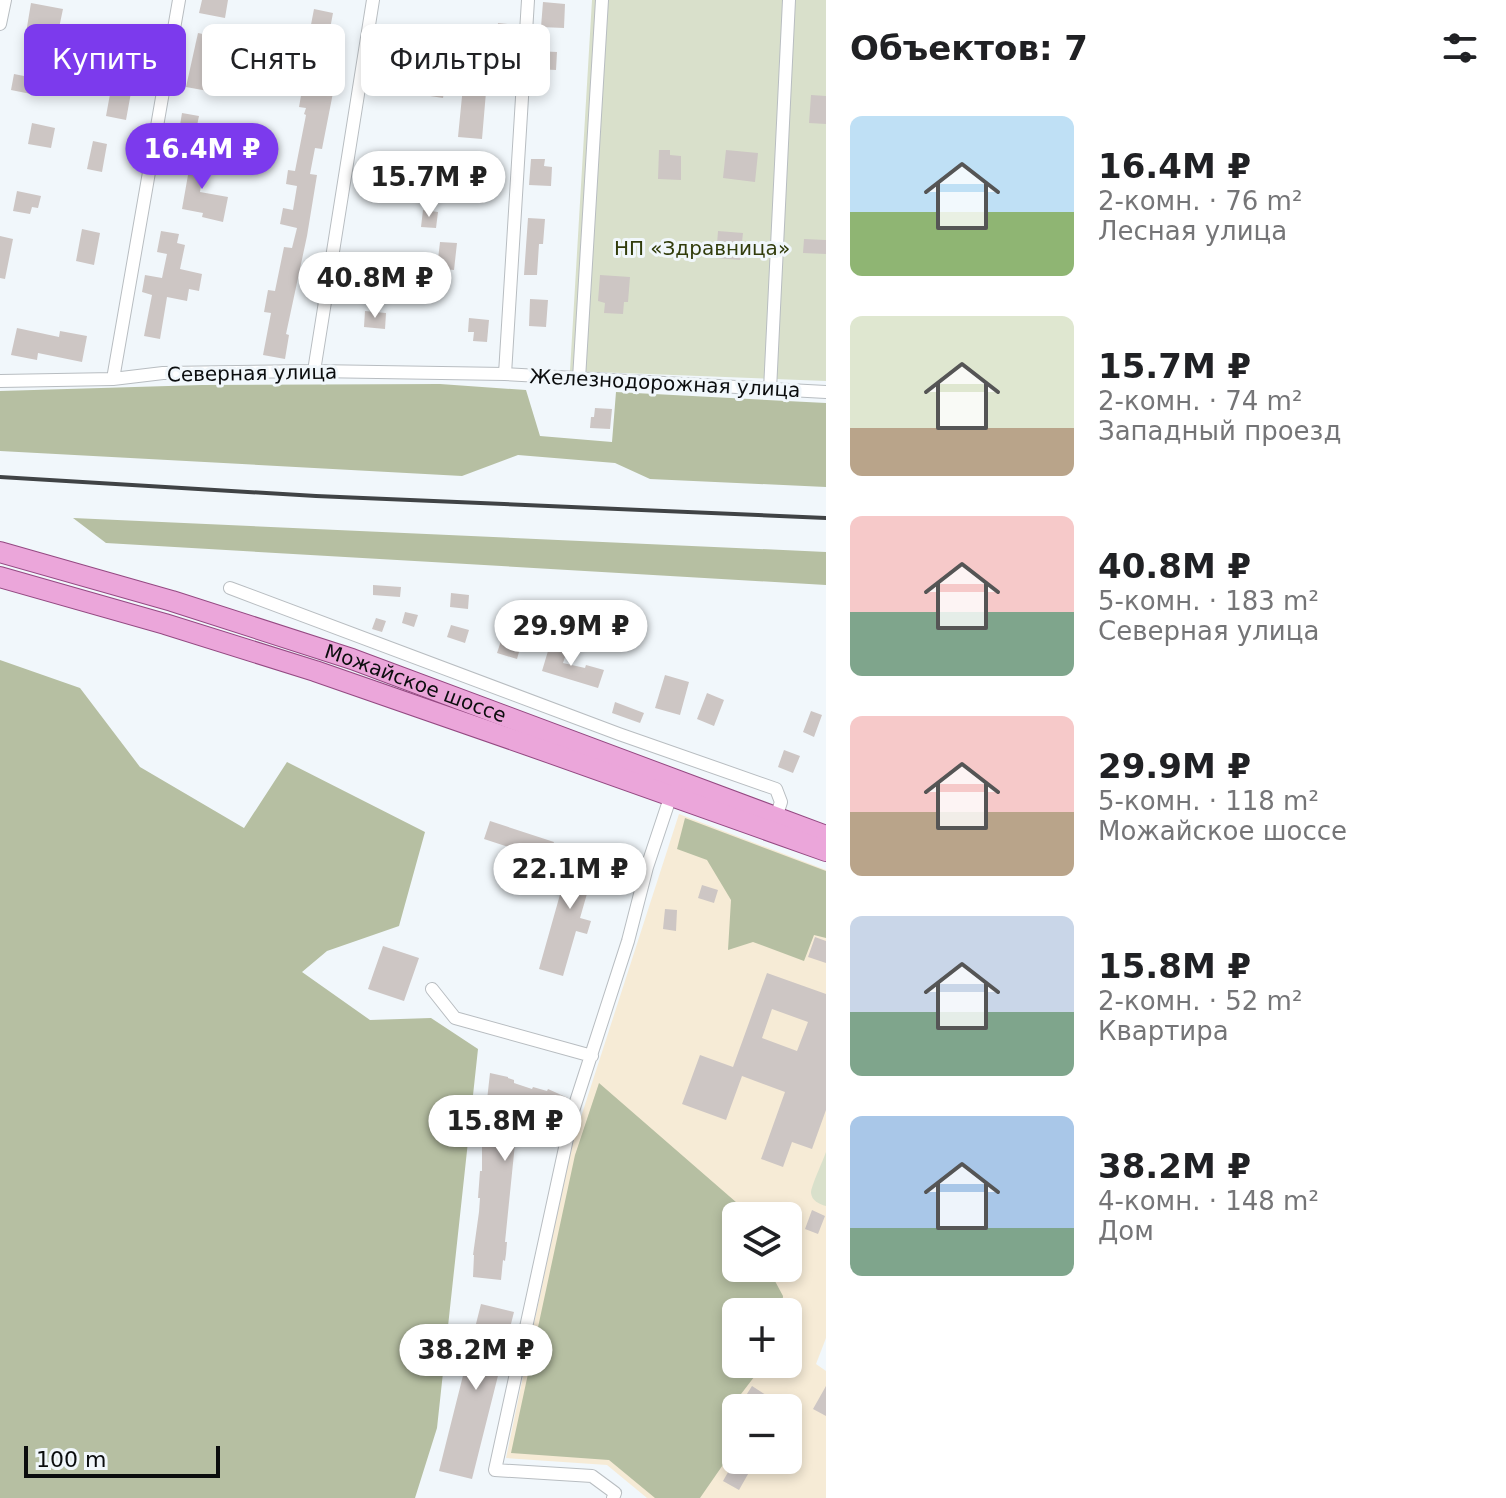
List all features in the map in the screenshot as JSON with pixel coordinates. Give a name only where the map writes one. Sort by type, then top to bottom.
[{"type":"main road","name":"Можайское шоссе","points":[[0,552],[172,601],[352,659],[826,836]]},
{"type":"main road","name":"Можайское шоссе","points":[[0,577],[165,624],[326,675],[826,851]]},
{"type":"street","points":[[0,24],[5,0]]},
{"type":"street","points":[[113,379],[179,0]]},
{"type":"street","points":[[314,371],[373,0]]},
{"type":"street","points":[[505,374],[528,0]]},
{"type":"street","points":[[579,379],[602,0]]},
{"type":"street","points":[[770,390],[789,0]]},
{"type":"street","name":"Северная улица","points":[[0,381],[113,379],[163,373],[314,371],[505,374]]},
{"type":"street","name":"Железнодорожная улица","points":[[505,374],[826,392]]},
{"type":"street","points":[[230,588],[605,729],[776,789],[781,802],[776,817]]},
{"type":"street","points":[[613,1498],[615,1493],[592,1476],[495,1470],[573,1111],[671,795]]},
{"type":"street","points":[[432,989],[455,1018],[592,1056]]},
{"type":"shaded area","points":[[679,814],[826,870],[826,1338],[816,1364],[826,1371],[826,1498],[647,1498],[607,1465],[506,1458],[570,1151]]},
{"type":"green space","name":"НП «Здравница»","points":[[592,0],[826,0],[826,381],[570,371]]},
{"type":"green space","points":[[440,384],[526,390],[540,436],[612,442],[616,392],[826,403],[826,487],[650,479],[615,463],[518,455],[462,476],[0,451],[0,391],[202,385]]},
{"type":"green space","points":[[73,518],[826,552],[826,585],[106,543]]},
{"type":"green space","points":[[0,660],[80,688],[140,767],[244,828],[287,762],[425,832],[399,926],[327,951],[302,972],[370,1020],[431,1018],[478,1049],[437,1428],[415,1498],[0,1498]]},
{"type":"green space","points":[[685,818],[826,871],[826,938],[814,935],[804,961],[753,942],[728,950],[731,900],[707,860],[677,849]]},
{"type":"green space","points":[[599,1083],[736,1202],[722,1202],[722,1282],[776,1282],[783,1296],[722,1298],[722,1378],[753,1378],[741,1394],[722,1394],[722,1466],[700,1498],[655,1498],[609,1460],[511,1453],[575,1155]]},
{"type":"green space","points":[[826,1152],[826,1206],[814,1200],[811,1193]]},
{"type":"building","points":[[202,0],[228,0],[225,18],[199,13]]},
{"type":"building","points":[[543,2],[565,4],[564,28],[541,24]]},
{"type":"building","points":[[31,3],[63,9],[60,24],[28,24]]},
{"type":"building","points":[[314,9],[333,13],[331,24],[311,24]]},
{"type":"building","points":[[198,33],[202,34],[202,90],[186,87]]},
{"type":"building","points":[[550,52],[557,52],[556,70],[550,70]]},
{"type":"building","points":[[14,74],[24,76],[24,93],[11,90]]},
{"type":"building","points":[[811,95],[826,96],[826,124],[809,123]]},
{"type":"building","points":[[110,96],[130,96],[126,120],[106,116]]},
{"type":"building","points":[[301,96],[332,96],[322,149],[315,148],[310,174],[317,175],[286,334],[289,335],[285,359],[263,355],[271,313],[264,312],[268,290],[275,291],[284,247],[292,248],[297,228],[280,224],[283,208],[293,210],[297,186],[286,184],[288,170],[295,171],[306,115],[306,108],[299,107]]},
{"type":"building","points":[[462,96],[486,96],[482,139],[458,137]]},
{"type":"building","points":[[182,113],[199,116],[194,140],[178,137]]},
{"type":"building","points":[[32,123],[55,128],[51,148],[28,144]]},
{"type":"building","points":[[93,141],[107,144],[102,172],[87,169]]},
{"type":"building","points":[[190,150],[207,154],[200,192],[228,197],[223,222],[202,217],[203,213],[182,209]]},
{"type":"building","points":[[659,150],[670,150],[670,155],[681,156],[681,180],[658,179]]},
{"type":"building","points":[[726,150],[758,153],[755,182],[723,178]]},
{"type":"building","points":[[531,159],[545,159],[544,166],[552,167],[551,186],[529,185]]},
{"type":"building","points":[[464,182],[485,184],[483,203],[462,201]]},
{"type":"building","points":[[17,191],[41,196],[38,208],[32,207],[30,214],[13,211]]},
{"type":"building","points":[[423,210],[438,212],[436,228],[421,227]]},
{"type":"building","points":[[528,218],[545,219],[543,244],[539,244],[537,275],[524,275]]},
{"type":"building","points":[[82,229],[100,233],[94,265],[76,261]]},
{"type":"building","points":[[161,231],[179,234],[177,243],[185,245],[180,269],[202,274],[199,291],[189,289],[187,301],[167,297],[160,339],[144,336],[152,295],[142,292],[145,275],[162,278],[167,254],[157,252]]},
{"type":"building","points":[[718,231],[743,233],[740,260],[716,258]]},
{"type":"building","points":[[0,236],[13,239],[5,279],[0,278]]},
{"type":"building","points":[[804,239],[826,240],[826,254],[803,253]]},
{"type":"building","points":[[440,242],[457,243],[454,270],[437,268]]},
{"type":"building","points":[[364,256],[378,257],[376,281],[362,280]]},
{"type":"building","points":[[600,275],[630,277],[628,302],[624,302],[623,314],[604,313],[605,303],[598,301]]},
{"type":"building","points":[[530,299],[548,300],[546,327],[529,326]]},
{"type":"building","points":[[365,311],[386,313],[385,329],[364,327]]},
{"type":"building","points":[[469,318],[489,320],[487,342],[473,341],[474,332],[468,332]]},
{"type":"building","points":[[17,328],[59,337],[60,331],[87,336],[82,362],[38,353],[37,360],[11,355]]},
{"type":"building","points":[[595,408],[612,409],[610,429],[590,428]]},
{"type":"building","points":[[373,585],[401,587],[400,597],[373,595]]},
{"type":"building","points":[[451,593],[469,595],[468,609],[450,607]]},
{"type":"building","points":[[405,612],[418,615],[414,627],[402,623]]},
{"type":"building","points":[[376,618],[386,621],[382,632],[372,629]]},
{"type":"building","points":[[451,625],[469,630],[465,643],[447,637]]},
{"type":"building","points":[[504,632],[523,638],[517,659],[497,653]]},
{"type":"building","points":[[557,641],[569,645],[563,663],[604,670],[598,688],[542,671],[548,651],[554,652]]},
{"type":"building","points":[[665,675],[689,682],[680,715],[655,708]]},
{"type":"building","points":[[707,693],[724,700],[714,726],[697,719]]},
{"type":"building","points":[[615,702],[644,713],[640,723],[612,713]]},
{"type":"building","points":[[811,711],[822,715],[814,737],[803,732]]},
{"type":"building","points":[[784,750],[800,756],[793,773],[778,767]]},
{"type":"building","points":[[490,821],[554,842],[548,860],[484,839]]},
{"type":"building","points":[[574,845],[599,852],[580,918],[591,921],[587,934],[576,931],[563,976],[539,969]]},
{"type":"building","points":[[702,885],[718,890],[714,903],[698,898]]},
{"type":"building","points":[[665,909],[677,910],[676,931],[663,929]]},
{"type":"building","points":[[815,937],[826,941],[826,963],[808,957]]},
{"type":"building","points":[[383,946],[419,958],[404,1001],[368,989]]},
{"type":"building","points":[[767,973],[826,994],[826,1110],[812,1149],[792,1142],[783,1167],[761,1159],[785,1092],[742,1076],[726,1120],[682,1104],[700,1055],[733,1067]],"holes":[[[772,1009],[808,1022],[797,1051],[762,1038]]]},
{"type":"building","points":[[490,1073],[508,1077],[514,1083],[532,1089],[548,1089],[568,1098],[561,1126],[518,1114],[501,1280],[473,1277]]},
{"type":"building","points":[[812,1210],[825,1216],[818,1234],[805,1229]]},
{"type":"building","points":[[481,1304],[514,1312],[472,1479],[439,1471]]},
{"type":"building","points":[[752,1386],[764,1394],[747,1394]]},
{"type":"building","points":[[826,1386],[826,1416],[813,1409]]},
{"type":"building","points":[[727,1474],[748,1474],[739,1490],[723,1481]]},
{"type":"railway","points":[[0,477],[316,496],[826,518]]}]
